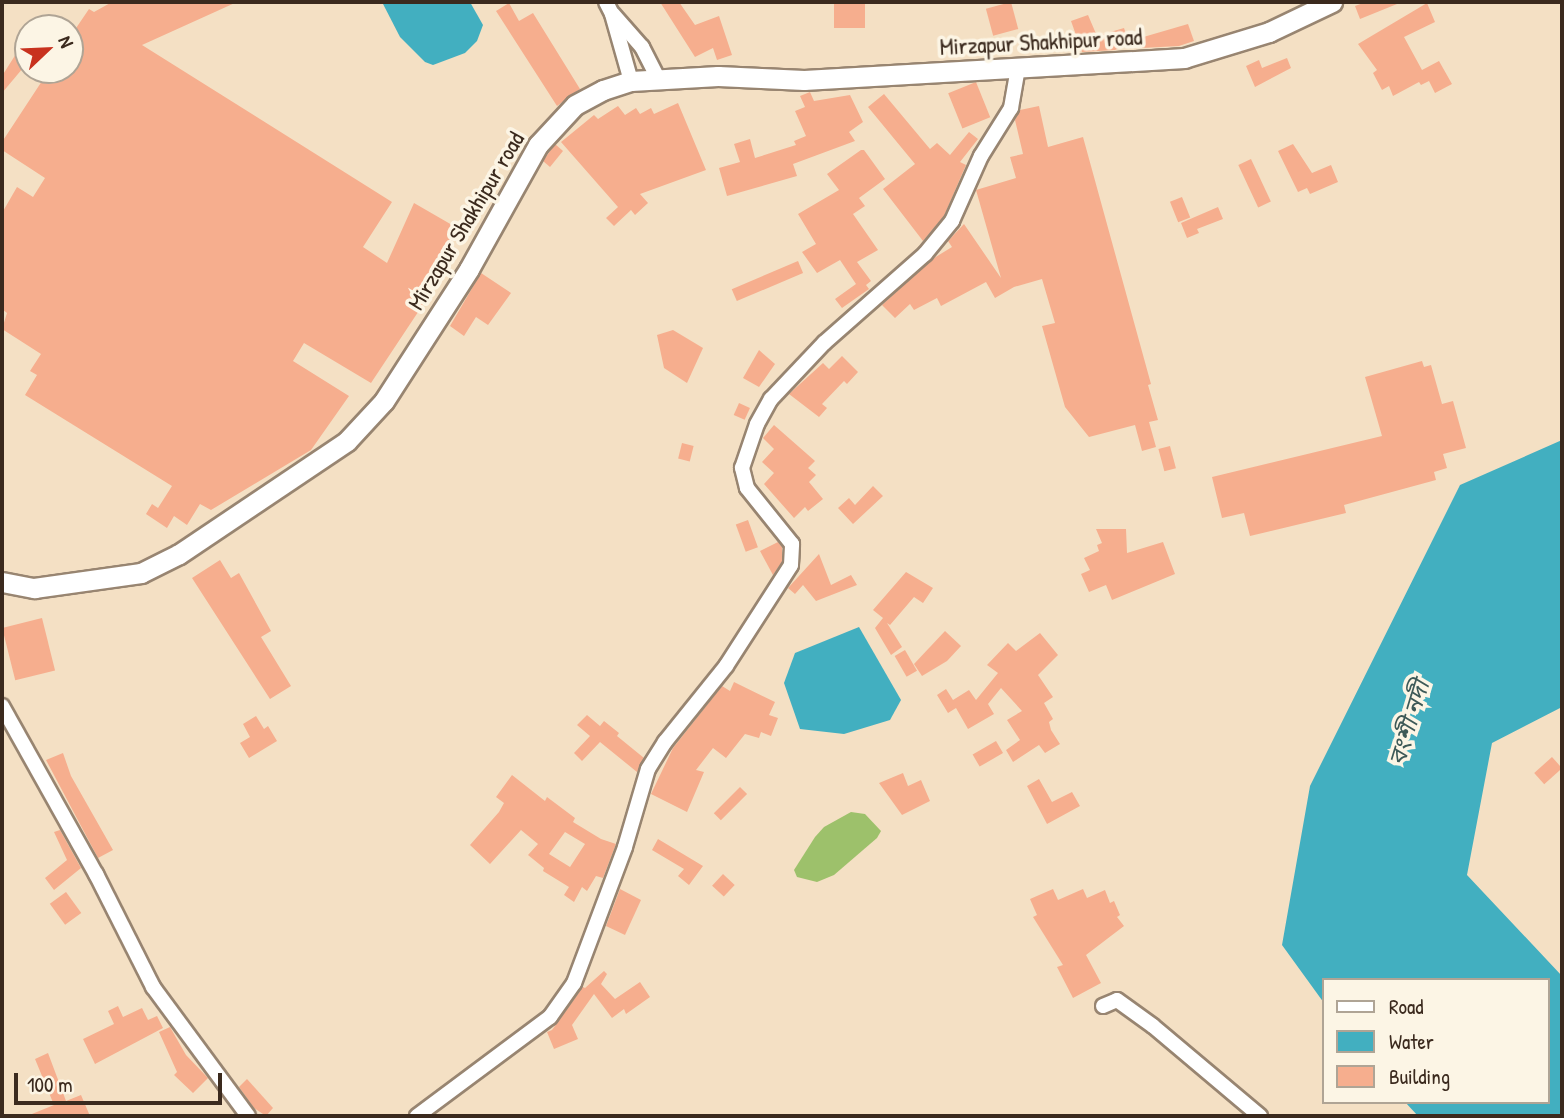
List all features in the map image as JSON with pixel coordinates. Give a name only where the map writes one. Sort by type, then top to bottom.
[{"type":"main road","name":"Mirzapur Shakhipur road","points":[[2,582],[34,588],[141,573],[179,554],[347,441],[391,390],[469,269],[538,145],[575,105],[631,81],[718,76],[804,80],[1184,58],[1269,32],[1332,2]]},
{"type":"street","points":[[609,8],[642,47],[659,80]]},
{"type":"street","points":[[609,8],[631,81]]},
{"type":"street","points":[[417,1116],[550,1017],[574,983],[625,847],[648,769],[665,742],[726,666],[791,565],[792,544],[747,488],[742,468],[757,425],[771,399],[824,343],[925,254],[952,221],[981,156],[1011,108],[1018,68]]},
{"type":"street","points":[[2,706],[96,874],[153,987],[248,1116]]},
{"type":"street","points":[[1103,1006],[1117,1000],[1153,1026],[1260,1116]]},
{"type":"green space","points":[[851,812],[865,814],[881,831],[877,838],[834,875],[817,882],[797,877],[794,870],[815,837],[824,827]]},
{"type":"water","points":[[382,2],[470,2],[483,25],[477,41],[465,53],[433,65],[425,62],[400,37]]},
{"type":"water","name":"বংশী নদী","points":[[1562,440],[1562,707],[1492,743],[1467,875],[1562,976],[1562,1116],[1418,1116],[1407,1104],[1550,1104],[1550,978],[1322,978],[1322,1000],[1282,945],[1310,786],[1460,485]]},
{"type":"water","points":[[859,627],[901,700],[890,720],[844,734],[800,729],[784,683],[795,653]]},
{"type":"building","points":[[112,2],[237,2],[142,45],[392,202],[363,247],[387,263],[414,203],[459,229],[425,287],[432,291],[371,383],[304,343],[293,361],[349,396],[311,450],[211,510],[200,504],[187,525],[174,516],[167,528],[146,514],[152,504],[158,508],[172,486],[25,395],[37,375],[30,371],[41,354],[2,329],[7,313],[2,309],[2,213],[17,187],[33,197],[45,178],[2,150],[2,142],[40,84],[84,84],[84,16],[89,9],[94,12]]},
{"type":"building","points":[[660,2],[679,2],[695,25],[719,16],[732,55],[717,60],[713,48],[695,57]]},
{"type":"building","points":[[834,2],[865,2],[865,28],[834,28]]},
{"type":"building","points":[[1011,2],[1018,29],[993,36],[986,9]]},
{"type":"building","points":[[1366,2],[1402,2],[1360,19],[1355,6]]},
{"type":"building","points":[[509,3],[519,21],[533,13],[580,89],[557,106],[496,11]]},
{"type":"building","points":[[1427,3],[1435,22],[1404,37],[1422,70],[1439,61],[1452,84],[1435,93],[1429,81],[1421,85],[1419,82],[1393,96],[1389,86],[1382,90],[1373,73],[1377,70],[1358,44]]},
{"type":"building","points":[[1088,15],[1097,36],[1124,28],[1129,43],[1115,50],[1082,52],[1071,21]]},
{"type":"building","points":[[1188,24],[1194,41],[1179,46],[1142,48],[1140,38]]},
{"type":"building","points":[[14,57],[14,79],[2,93],[2,76]]},
{"type":"building","points":[[1287,58],[1291,68],[1255,87],[1246,66],[1259,60],[1262,68]]},
{"type":"building","points":[[976,82],[990,117],[962,128],[948,93]]},
{"type":"building","points":[[810,92],[814,101],[850,95],[863,122],[849,132],[855,141],[793,164],[797,176],[727,196],[719,168],[740,162],[734,144],[750,139],[755,158],[796,145],[794,141],[806,136],[795,111],[805,107],[800,96]]},
{"type":"building","points":[[884,94],[930,149],[937,143],[950,155],[969,132],[978,139],[960,162],[966,165],[944,216],[923,241],[883,189],[915,164],[868,107]]},
{"type":"building","points":[[678,103],[706,170],[640,194],[648,203],[635,215],[631,210],[614,226],[606,218],[618,207],[561,142],[594,115],[598,119],[618,106],[625,115],[636,108],[640,114],[651,108],[654,114]]},
{"type":"building","points":[[1039,106],[1048,147],[1083,137],[1151,384],[1148,385],[1158,420],[1149,422],[1156,447],[1142,451],[1135,425],[1089,437],[1065,407],[1042,326],[1055,323],[1042,279],[1014,287],[995,298],[986,282],[941,306],[937,298],[914,310],[910,304],[895,318],[882,305],[934,258],[952,247],[948,241],[964,224],[1001,278],[976,190],[1016,178],[1010,157],[1023,154],[1015,120],[1020,110]]},
{"type":"building","points":[[555,144],[563,151],[550,167],[543,161]]},
{"type":"building","points":[[1293,144],[1312,173],[1331,165],[1338,182],[1310,194],[1307,188],[1298,192],[1278,151]]},
{"type":"building","points":[[864,150],[885,179],[859,198],[865,206],[853,214],[878,250],[857,262],[871,281],[866,285],[869,289],[842,308],[835,299],[856,284],[840,260],[817,273],[802,252],[816,244],[798,214],[839,190],[827,174]]},
{"type":"building","points":[[1251,159],[1271,202],[1258,208],[1238,165]]},
{"type":"building","points":[[1182,197],[1190,217],[1178,222],[1170,202]]},
{"type":"building","points":[[1218,207],[1223,219],[1197,229],[1199,233],[1187,238],[1181,223]]},
{"type":"building","points":[[798,261],[803,273],[737,301],[732,289]]},
{"type":"building","points":[[481,273],[511,293],[488,325],[476,317],[464,336],[450,326]]},
{"type":"building","points":[[673,330],[703,348],[687,383],[664,368],[657,335]]},
{"type":"building","points":[[759,350],[775,364],[759,387],[743,378]]},
{"type":"building","points":[[842,356],[858,372],[847,384],[844,381],[822,404],[827,408],[819,417],[789,394],[823,363],[829,369]]},
{"type":"building","points":[[1422,361],[1424,367],[1431,365],[1442,404],[1453,401],[1466,448],[1443,454],[1447,468],[1434,472],[1436,480],[1344,505],[1346,513],[1250,536],[1244,513],[1222,518],[1212,477],[1382,436],[1365,377]]},
{"type":"building","points":[[739,403],[750,408],[745,420],[734,415]]},
{"type":"building","points":[[774,425],[815,461],[808,468],[816,475],[809,482],[823,499],[808,511],[805,507],[794,518],[764,484],[774,473],[762,462],[774,449],[763,438]]},
{"type":"building","points":[[682,443],[694,446],[690,461],[678,459]]},
{"type":"building","points":[[1170,446],[1176,468],[1164,471],[1158,449]]},
{"type":"building","points":[[873,486],[883,496],[853,524],[838,508],[849,498],[855,505]]},
{"type":"building","points":[[748,520],[758,547],[746,552],[736,524]]},
{"type":"building","points":[[1096,529],[1126,529],[1127,553],[1163,542],[1175,574],[1112,600],[1106,585],[1089,592],[1081,574],[1090,570],[1084,558],[1099,551],[1097,545],[1102,543]]},
{"type":"building","points":[[778,542],[782,547],[782,562],[773,575],[760,551]]},
{"type":"building","points":[[819,554],[831,585],[851,575],[857,585],[816,601],[803,585],[795,594],[788,588]]},
{"type":"building","points":[[220,560],[231,578],[239,573],[271,631],[261,637],[291,686],[270,699],[192,578]]},
{"type":"building","points":[[906,572],[933,588],[923,603],[914,597],[890,625],[887,623],[902,647],[891,655],[875,628],[883,618],[873,610]]},
{"type":"building","points":[[42,618],[55,670],[15,680],[2,628]]},
{"type":"building","points":[[945,631],[961,646],[947,661],[922,676],[914,664]]},
{"type":"building","points":[[1040,633],[1058,655],[1038,675],[1053,697],[1044,703],[1053,719],[1049,722],[1051,730],[1060,744],[1045,753],[1039,745],[1013,762],[1006,750],[1020,740],[1007,720],[1022,711],[1001,688],[988,704],[994,714],[968,729],[956,708],[948,713],[937,695],[946,689],[953,700],[969,690],[976,700],[998,673],[987,665],[1008,643],[1016,651]]},
{"type":"building","points":[[905,650],[917,671],[907,677],[895,656]]},
{"type":"building","points":[[734,682],[775,702],[769,715],[778,718],[771,736],[761,732],[759,738],[745,734],[726,758],[713,748],[696,770],[704,772],[687,812],[651,794],[673,748],[722,686],[730,691]]},
{"type":"building","points":[[587,715],[600,726],[604,721],[619,733],[617,736],[644,758],[637,772],[600,742],[582,761],[574,753],[590,736],[577,725]]},
{"type":"building","points":[[256,716],[264,729],[268,726],[277,741],[249,758],[240,743],[250,737],[243,724]]},
{"type":"building","points":[[996,741],[1003,753],[980,767],[973,754]]},
{"type":"building","points":[[63,753],[71,776],[113,850],[98,858],[46,760]]},
{"type":"building","points":[[1552,757],[1562,768],[1544,784],[1534,773]]},
{"type":"building","points":[[903,773],[908,786],[921,780],[930,801],[902,815],[879,783]]},
{"type":"building","points":[[512,775],[545,801],[547,797],[575,818],[573,822],[601,839],[616,844],[603,878],[596,876],[587,891],[582,887],[574,902],[564,895],[569,887],[543,871],[544,868],[528,855],[538,844],[521,830],[490,864],[470,845],[504,803],[496,797]],"holes":[[[565,832],[585,844],[570,867],[549,854]]]},
{"type":"building","points":[[1039,779],[1052,802],[1072,792],[1080,806],[1047,824],[1027,786]]},
{"type":"building","points":[[740,787],[747,794],[721,820],[714,813]]},
{"type":"building","points":[[60,830],[81,868],[54,890],[45,878],[67,860],[54,832]]},
{"type":"building","points":[[658,839],[703,866],[689,885],[678,876],[684,869],[652,850]]},
{"type":"building","points":[[723,874],[735,885],[724,897],[712,886]]},
{"type":"building","points":[[620,889],[641,900],[625,935],[606,926]]},
{"type":"building","points":[[1053,889],[1058,900],[1083,889],[1087,898],[1105,890],[1110,903],[1114,901],[1120,915],[1117,917],[1124,926],[1086,955],[1101,983],[1073,998],[1057,967],[1063,965],[1033,917],[1037,915],[1030,899]]},
{"type":"building","points":[[66,892],[81,913],[65,925],[50,904]]},
{"type":"building","points":[[604,971],[607,974],[601,984],[615,999],[640,982],[650,997],[626,1014],[624,1009],[612,1018],[594,994],[572,1025],[578,1039],[554,1049],[547,1032],[552,1030],[583,987]]},
{"type":"building","points":[[118,1006],[123,1017],[142,1008],[148,1020],[157,1016],[163,1028],[95,1064],[83,1039],[114,1024],[108,1011]]},
{"type":"building","points":[[170,1027],[186,1055],[208,1078],[193,1093],[174,1075],[177,1072],[159,1032]]},
{"type":"building","points":[[48,1053],[66,1101],[81,1095],[90,1116],[27,1116],[54,1105],[35,1059]]},
{"type":"building","points":[[247,1079],[273,1108],[266,1116],[254,1108],[239,1087]]}]
